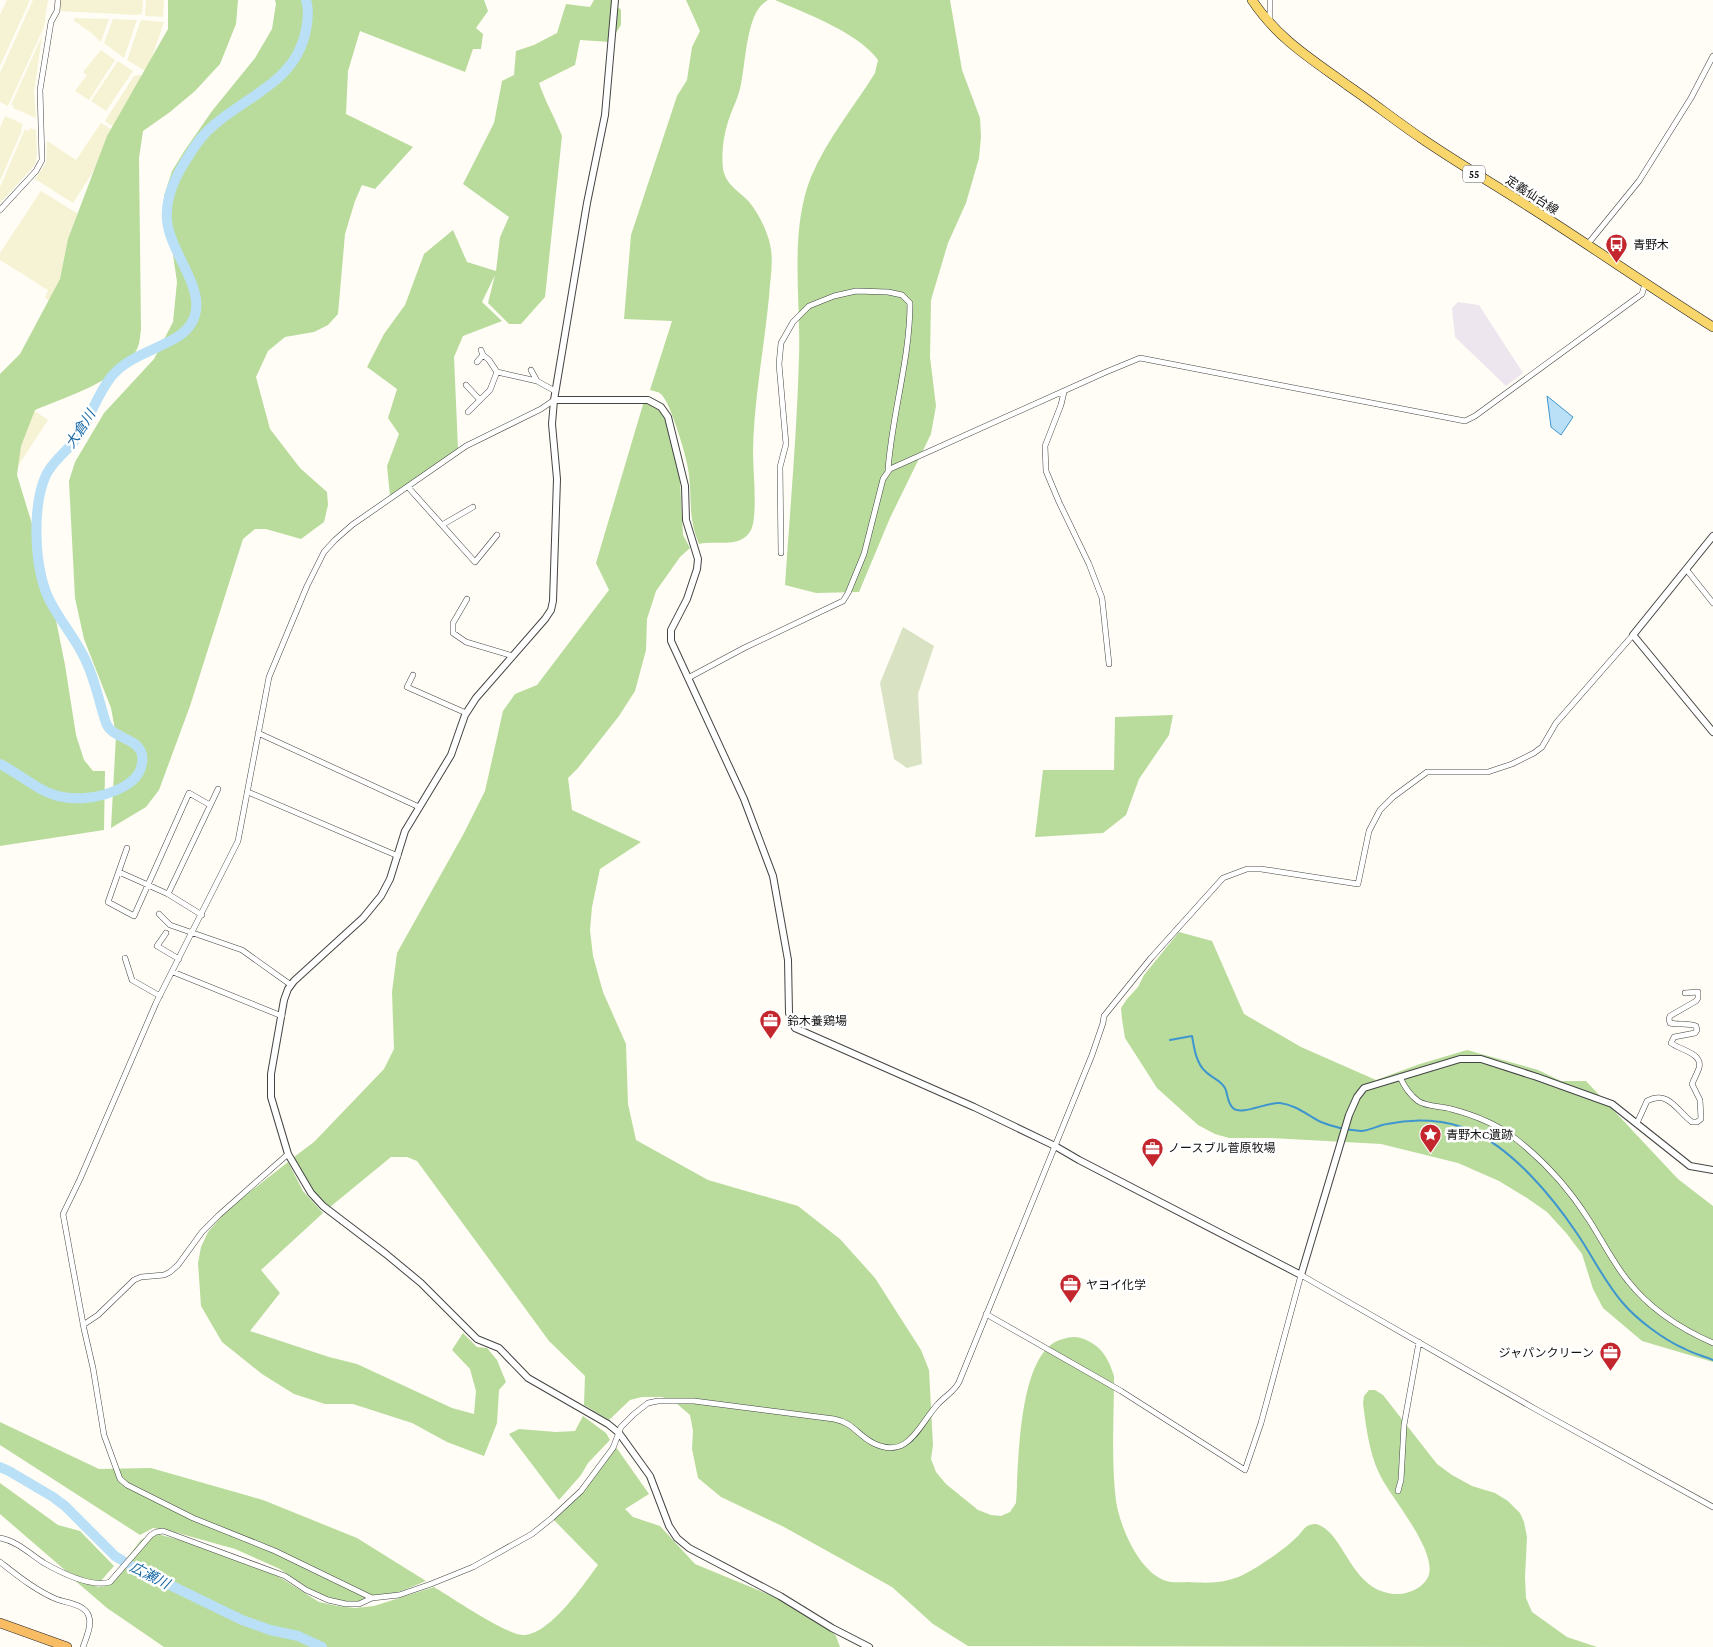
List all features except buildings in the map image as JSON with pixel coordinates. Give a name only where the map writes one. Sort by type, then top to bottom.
[{"type":"highway","points":[[0,1623],[67,1647]]},
{"type":"main road","name":"定義仙台線","points":[[1252,0],[1283,38],[1419,137],[1713,327]]},
{"type":"street","points":[[0,210],[36,171],[42,160],[40,90],[51,22],[57,11],[58,0]]},
{"type":"street","points":[[615,0],[604,115],[587,203],[554,400],[552,424],[557,479],[553,601],[551,610],[476,698],[466,713],[452,755],[406,831],[390,879],[380,896],[363,918],[291,984],[284,1000],[270,1088],[271,1098],[288,1154],[311,1192],[322,1206],[421,1283],[467,1331],[477,1339],[499,1348],[528,1378],[608,1424],[620,1433],[650,1476],[669,1526],[677,1538],[689,1548],[780,1596],[832,1628],[869,1647]]},
{"type":"street","points":[[1270,0],[1270,24]]},
{"type":"street","points":[[1587,245],[1639,181],[1691,98],[1713,56]]},
{"type":"street","points":[[888,470],[1140,358],[1465,421],[1475,416],[1642,294],[1645,284]]},
{"type":"street","points":[[688,678],[744,648],[843,601],[847,596],[864,554],[883,479],[888,470],[894,415],[910,323],[910,303],[902,295],[888,292],[856,291],[834,296],[810,306],[793,322],[781,343],[780,364],[786,444],[780,466],[781,553]]},
{"type":"street","points":[[477,362],[482,353],[497,372],[537,382],[555,391]]},
{"type":"street","points":[[531,370],[537,382]]},
{"type":"street","points":[[468,412],[490,390],[497,372]]},
{"type":"street","points":[[466,385],[480,400]]},
{"type":"street","points":[[1064,392],[1046,446],[1046,471],[1089,564],[1102,598],[1109,664]]},
{"type":"street","points":[[372,1598],[275,1551],[193,1518],[125,1483],[120,1478],[104,1434],[63,1214],[160,996],[238,841],[269,677],[307,586],[324,552],[352,525],[466,446],[554,400],[648,400],[659,405],[668,417],[685,486],[686,520],[698,559],[697,569],[687,599],[673,625],[670,635],[671,641],[744,799],[773,876],[788,960],[789,1013],[795,1028],[974,1107],[1055,1146],[1102,1173],[1301,1275],[1713,1506]]},
{"type":"street","points":[[408,487],[475,562],[497,535]]},
{"type":"street","points":[[442,525],[473,507]]},
{"type":"street","points":[[0,1538],[10,1541],[64,1573],[101,1584],[110,1582],[151,1536],[161,1531],[172,1533],[222,1554],[285,1576],[306,1590],[328,1600],[351,1604],[361,1603],[372,1598],[399,1595],[431,1584],[473,1566],[532,1534],[581,1490],[613,1448],[622,1426],[648,1403],[658,1400],[694,1400],[845,1421],[873,1443],[891,1447],[905,1444],[912,1439],[938,1403],[956,1386],[1092,1055],[1104,1016],[1150,958],[1223,878],[1239,870],[1261,868],[1358,884],[1369,830],[1383,804],[1419,776],[1426,772],[1488,772],[1512,764],[1534,753],[1542,747],[1556,723],[1633,635],[1713,536]]},
{"type":"street","points":[[1686,568],[1713,603]]},
{"type":"street","points":[[467,599],[453,623],[453,633],[466,642],[513,656]]},
{"type":"street","points":[[1633,635],[1713,732]]},
{"type":"street","points":[[413,675],[407,687],[466,713]]},
{"type":"street","points":[[258,733],[419,807]]},
{"type":"street","points":[[168,894],[218,789]]},
{"type":"street","points":[[248,792],[398,856]]},
{"type":"street","points":[[127,848],[108,902],[134,916],[189,793],[210,804]]},
{"type":"street","points":[[119,872],[168,894],[202,915]]},
{"type":"street","points":[[159,914],[170,925],[242,950],[291,984]]},
{"type":"street","points":[[166,933],[158,946],[179,959]]},
{"type":"street","points":[[124,958],[132,980],[160,996]]},
{"type":"street","points":[[173,972],[282,1016]]},
{"type":"street","points":[[1638,1123],[1647,1101],[1653,1098],[1669,1100],[1692,1122],[1697,1122],[1701,1119],[1700,1100],[1692,1084],[1699,1067],[1699,1061],[1696,1055],[1671,1043],[1674,1037],[1695,1033],[1697,1030],[1696,1026],[1692,1024],[1670,1023],[1670,1016],[1698,998],[1698,992],[1684,992]]},
{"type":"street","points":[[986,1314],[1121,1391],[1245,1470],[1261,1423],[1301,1275],[1346,1124],[1357,1097],[1364,1088],[1460,1059],[1481,1059],[1612,1104],[1690,1166],[1713,1170]]},
{"type":"street","points":[[1400,1077],[1412,1095],[1420,1102],[1450,1108],[1480,1119],[1496,1126],[1516,1139],[1538,1159],[1574,1198],[1624,1277],[1636,1290],[1649,1303],[1677,1324],[1713,1343]]},
{"type":"street","points":[[83,1324],[98,1315],[134,1280],[142,1277],[164,1275],[170,1272],[178,1265],[202,1232],[288,1154]]},
{"type":"street","points":[[1398,1491],[1401,1480],[1404,1426],[1418,1342]]},
{"type":"street","points":[[0,1562],[30,1585],[57,1599],[82,1608],[90,1616],[90,1623],[83,1647]]},
{"type":"shaded area","points":[[7,0],[30,0],[0,66],[0,15]]},
{"type":"shaded area","points":[[33,0],[48,0],[44,27],[8,106],[0,102],[0,73]]},
{"type":"shaded area","points":[[61,0],[143,0],[142,14],[59,11]]},
{"type":"shaded area","points":[[146,0],[164,0],[163,17],[145,16]]},
{"type":"shaded area","points":[[74,18],[109,19],[101,42],[74,21]]},
{"type":"shaded area","points":[[113,19],[137,20],[124,58],[104,43]]},
{"type":"shaded area","points":[[141,20],[164,22],[147,72],[127,60]]},
{"type":"shaded area","points":[[42,36],[34,92],[36,118],[13,108],[14,106],[11,105]]},
{"type":"shaded area","points":[[101,50],[115,60],[89,100],[75,91],[87,75],[83,72]]},
{"type":"shaded area","points":[[118,61],[133,71],[106,111],[91,101]]},
{"type":"shaded area","points":[[141,75],[156,86],[120,131],[105,121],[134,76]]},
{"type":"shaded area","points":[[5,116],[23,124],[0,181],[0,128]]},
{"type":"shaded area","points":[[101,123],[118,133],[73,203],[35,179],[46,163],[47,141],[76,160]]},
{"type":"shaded area","points":[[30,128],[36,130],[37,154],[35,165],[0,203],[0,187],[25,129],[29,131]]},
{"type":"shaded area","points":[[41,191],[101,228],[88,324],[45,298],[48,290],[0,260],[0,253]]},
{"type":"shaded area","points":[[1458,302],[1479,305],[1523,373],[1506,386],[1455,337],[1452,308]]},
{"type":"shaded area","points":[[29,407],[48,420],[16,469],[0,450]]},
{"type":"green space","points":[[168,0],[238,0],[236,24],[220,64],[195,91],[143,131],[139,158],[140,340],[136,351],[128,362],[117,371],[76,394],[35,410],[21,446],[17,475],[40,550],[55,615],[76,735],[84,760],[93,771],[105,771],[104,830],[0,846],[0,374],[20,354],[60,279],[68,239],[107,136],[168,29]]},
{"type":"green space","points":[[275,0],[484,0],[488,11],[476,28],[483,34],[481,49],[473,49],[465,72],[360,31],[348,71],[346,114],[413,147],[375,189],[362,185],[345,234],[338,314],[328,325],[314,332],[285,337],[268,351],[256,377],[270,429],[300,468],[327,492],[328,505],[324,522],[301,539],[266,529],[255,529],[243,539],[190,706],[159,790],[146,807],[111,828],[116,735],[111,708],[84,639],[75,598],[69,481],[75,462],[104,413],[154,359],[173,322],[177,282],[166,223],[164,196],[172,171],[185,150],[212,111],[255,58],[272,29]]},
{"type":"green space","points":[[594,0],[611,0],[621,10],[621,25],[610,42],[580,40],[575,65],[539,83],[562,136],[545,297],[521,324],[509,324],[488,303],[495,275],[482,302],[502,321],[463,336],[454,357],[458,449],[390,496],[387,466],[399,434],[388,418],[397,389],[367,367],[384,334],[405,305],[424,254],[453,230],[467,262],[496,271],[500,237],[509,217],[463,184],[494,123],[502,81],[514,75],[516,51],[534,45],[557,33],[566,4],[590,7]]},
{"type":"green space","points":[[686,0],[768,0],[758,10],[751,25],[740,88],[725,135],[722,162],[727,180],[750,203],[765,228],[772,257],[754,432],[755,504],[753,523],[747,536],[741,540],[728,543],[699,544],[693,526],[688,468],[678,433],[665,399],[660,393],[650,390],[672,321],[624,319],[631,235],[677,96],[687,80],[692,47],[700,31]]},
{"type":"green space","points":[[775,0],[950,0],[962,70],[980,118],[979,158],[966,203],[948,243],[931,300],[930,357],[936,406],[931,434],[890,518],[859,592],[816,593],[785,585],[798,386],[798,243],[800,220],[804,198],[817,163],[875,73],[878,60],[858,41],[845,33]]},
{"type":"green space","points":[[644,401],[660,408],[667,423],[676,453],[680,482],[683,535],[690,548],[680,557],[656,591],[647,619],[646,650],[635,691],[619,716],[568,778],[572,810],[641,842],[600,869],[592,907],[590,930],[593,956],[603,992],[626,1044],[628,1104],[636,1140],[708,1180],[798,1206],[840,1239],[875,1278],[921,1350],[929,1370],[933,1445],[931,1459],[936,1472],[946,1484],[978,1510],[991,1515],[1001,1516],[1010,1512],[1016,1503],[1023,1411],[1037,1364],[1048,1347],[1063,1339],[1079,1337],[1094,1344],[1103,1352],[1114,1376],[1113,1438],[1118,1512],[1126,1535],[1139,1559],[1156,1576],[1166,1581],[1203,1583],[1235,1578],[1275,1555],[1293,1541],[1307,1526],[1316,1524],[1325,1528],[1333,1536],[1354,1568],[1372,1586],[1392,1594],[1409,1592],[1425,1582],[1430,1568],[1421,1541],[1379,1473],[1373,1456],[1368,1439],[1363,1403],[1364,1396],[1369,1390],[1375,1390],[1383,1395],[1437,1464],[1472,1486],[1495,1493],[1508,1501],[1520,1513],[1527,1537],[1526,1598],[1532,1612],[1567,1637],[1597,1647],[968,1646],[933,1624],[892,1587],[784,1527],[721,1497],[698,1478],[692,1449],[693,1431],[690,1415],[676,1403],[662,1397],[642,1397],[630,1400],[609,1420],[584,1405],[585,1376],[549,1341],[417,1161],[407,1157],[391,1157],[330,1207],[308,1187],[294,1157],[314,1142],[384,1069],[394,1049],[392,992],[397,953],[464,833],[485,791],[503,711],[515,694],[537,685],[609,590],[596,563]]},
{"type":"green space","points":[[903,627],[934,646],[918,694],[922,764],[907,768],[894,759],[880,683]]},
{"type":"green space","points":[[1173,715],[1169,735],[1139,779],[1126,815],[1103,833],[1035,837],[1043,770],[1114,770],[1115,717]]},
{"type":"green space","points":[[1179,932],[1212,941],[1244,1014],[1301,1047],[1376,1080],[1467,1050],[1538,1070],[1561,1081],[1586,1081],[1678,1179],[1713,1206],[1713,1362],[1642,1341],[1603,1308],[1593,1289],[1582,1254],[1567,1234],[1547,1212],[1499,1181],[1458,1163],[1381,1144],[1271,1138],[1229,1138],[1215,1134],[1198,1125],[1157,1088],[1125,1038],[1122,1019],[1121,1008],[1138,987],[1144,975]]},
{"type":"green space","points":[[288,1162],[303,1191],[323,1213],[261,1270],[280,1293],[250,1331],[329,1357],[357,1364],[452,1408],[474,1414],[476,1391],[470,1369],[452,1350],[463,1333],[477,1347],[487,1348],[497,1360],[506,1382],[499,1390],[497,1423],[484,1456],[447,1442],[412,1423],[353,1404],[325,1404],[294,1394],[262,1374],[222,1342],[201,1306],[198,1263],[201,1247],[208,1232],[228,1209]]},
{"type":"green space","points":[[583,1416],[606,1433],[610,1440],[588,1463],[581,1475],[559,1500],[509,1434],[519,1429],[556,1432],[575,1431]]},
{"type":"green space","points":[[0,1422],[99,1469],[151,1468],[263,1500],[357,1538],[426,1581],[370,1601],[345,1603],[313,1592],[280,1569],[235,1549],[167,1530],[153,1528],[140,1535],[0,1445]]},
{"type":"green space","points":[[616,1447],[649,1494],[625,1509],[633,1517],[660,1526],[695,1564],[816,1614],[836,1636],[840,1647],[164,1647],[107,1608],[72,1578],[99,1587],[105,1586],[141,1540],[150,1535],[161,1535],[221,1551],[281,1578],[319,1602],[355,1608],[374,1606],[434,1587],[506,1630],[525,1635],[546,1626],[556,1617],[598,1565],[551,1517],[598,1472]]},
{"type":"green space","points":[[0,1483],[58,1525],[80,1531],[114,1566],[99,1583],[66,1571],[0,1514]]},
{"type":"water","points":[[1547,396],[1573,417],[1561,435],[1551,427]]},
{"type":"waterway","name":"大倉川","points":[[0,764],[49,793],[71,798],[94,797],[115,791],[133,780],[141,769],[142,755],[140,749],[114,732],[106,723],[94,683],[81,651],[52,605],[43,584],[36,536],[41,488],[49,470],[78,436],[111,377],[134,358],[179,336],[191,323],[196,310],[195,296],[191,281],[170,235],[167,220],[168,203],[172,187],[184,164],[207,132],[228,114],[270,85],[292,62],[301,47],[306,30],[308,15],[306,0]]},
{"type":"waterway","points":[[1170,1040],[1192,1036],[1199,1064],[1207,1073],[1223,1085],[1230,1104],[1237,1110],[1248,1110],[1268,1104],[1280,1103],[1296,1108],[1321,1122],[1346,1129],[1364,1131],[1397,1122],[1419,1120],[1452,1124],[1487,1139],[1530,1175],[1555,1203],[1582,1241],[1609,1285],[1628,1309],[1668,1340],[1688,1351],[1713,1360]]},
{"type":"waterway","name":"広瀬川","points":[[0,1467],[53,1497],[65,1506],[115,1556],[133,1567],[242,1620],[270,1630],[298,1636],[322,1647]]},
{"type":"place","name":"青野木","points":[[1617,264]]},
{"type":"place","name":"鈴木養鶏場","points":[[771,1040]]},
{"type":"place","name":"青野木C遺跡","points":[[1430,1154]]},
{"type":"place","name":"ノースブル菅原牧場","points":[[1152,1167]]},
{"type":"place","name":"ヤヨイ化学","points":[[1070,1304]]},
{"type":"place","name":"ジャパンクリーン","points":[[1610,1372]]}]
